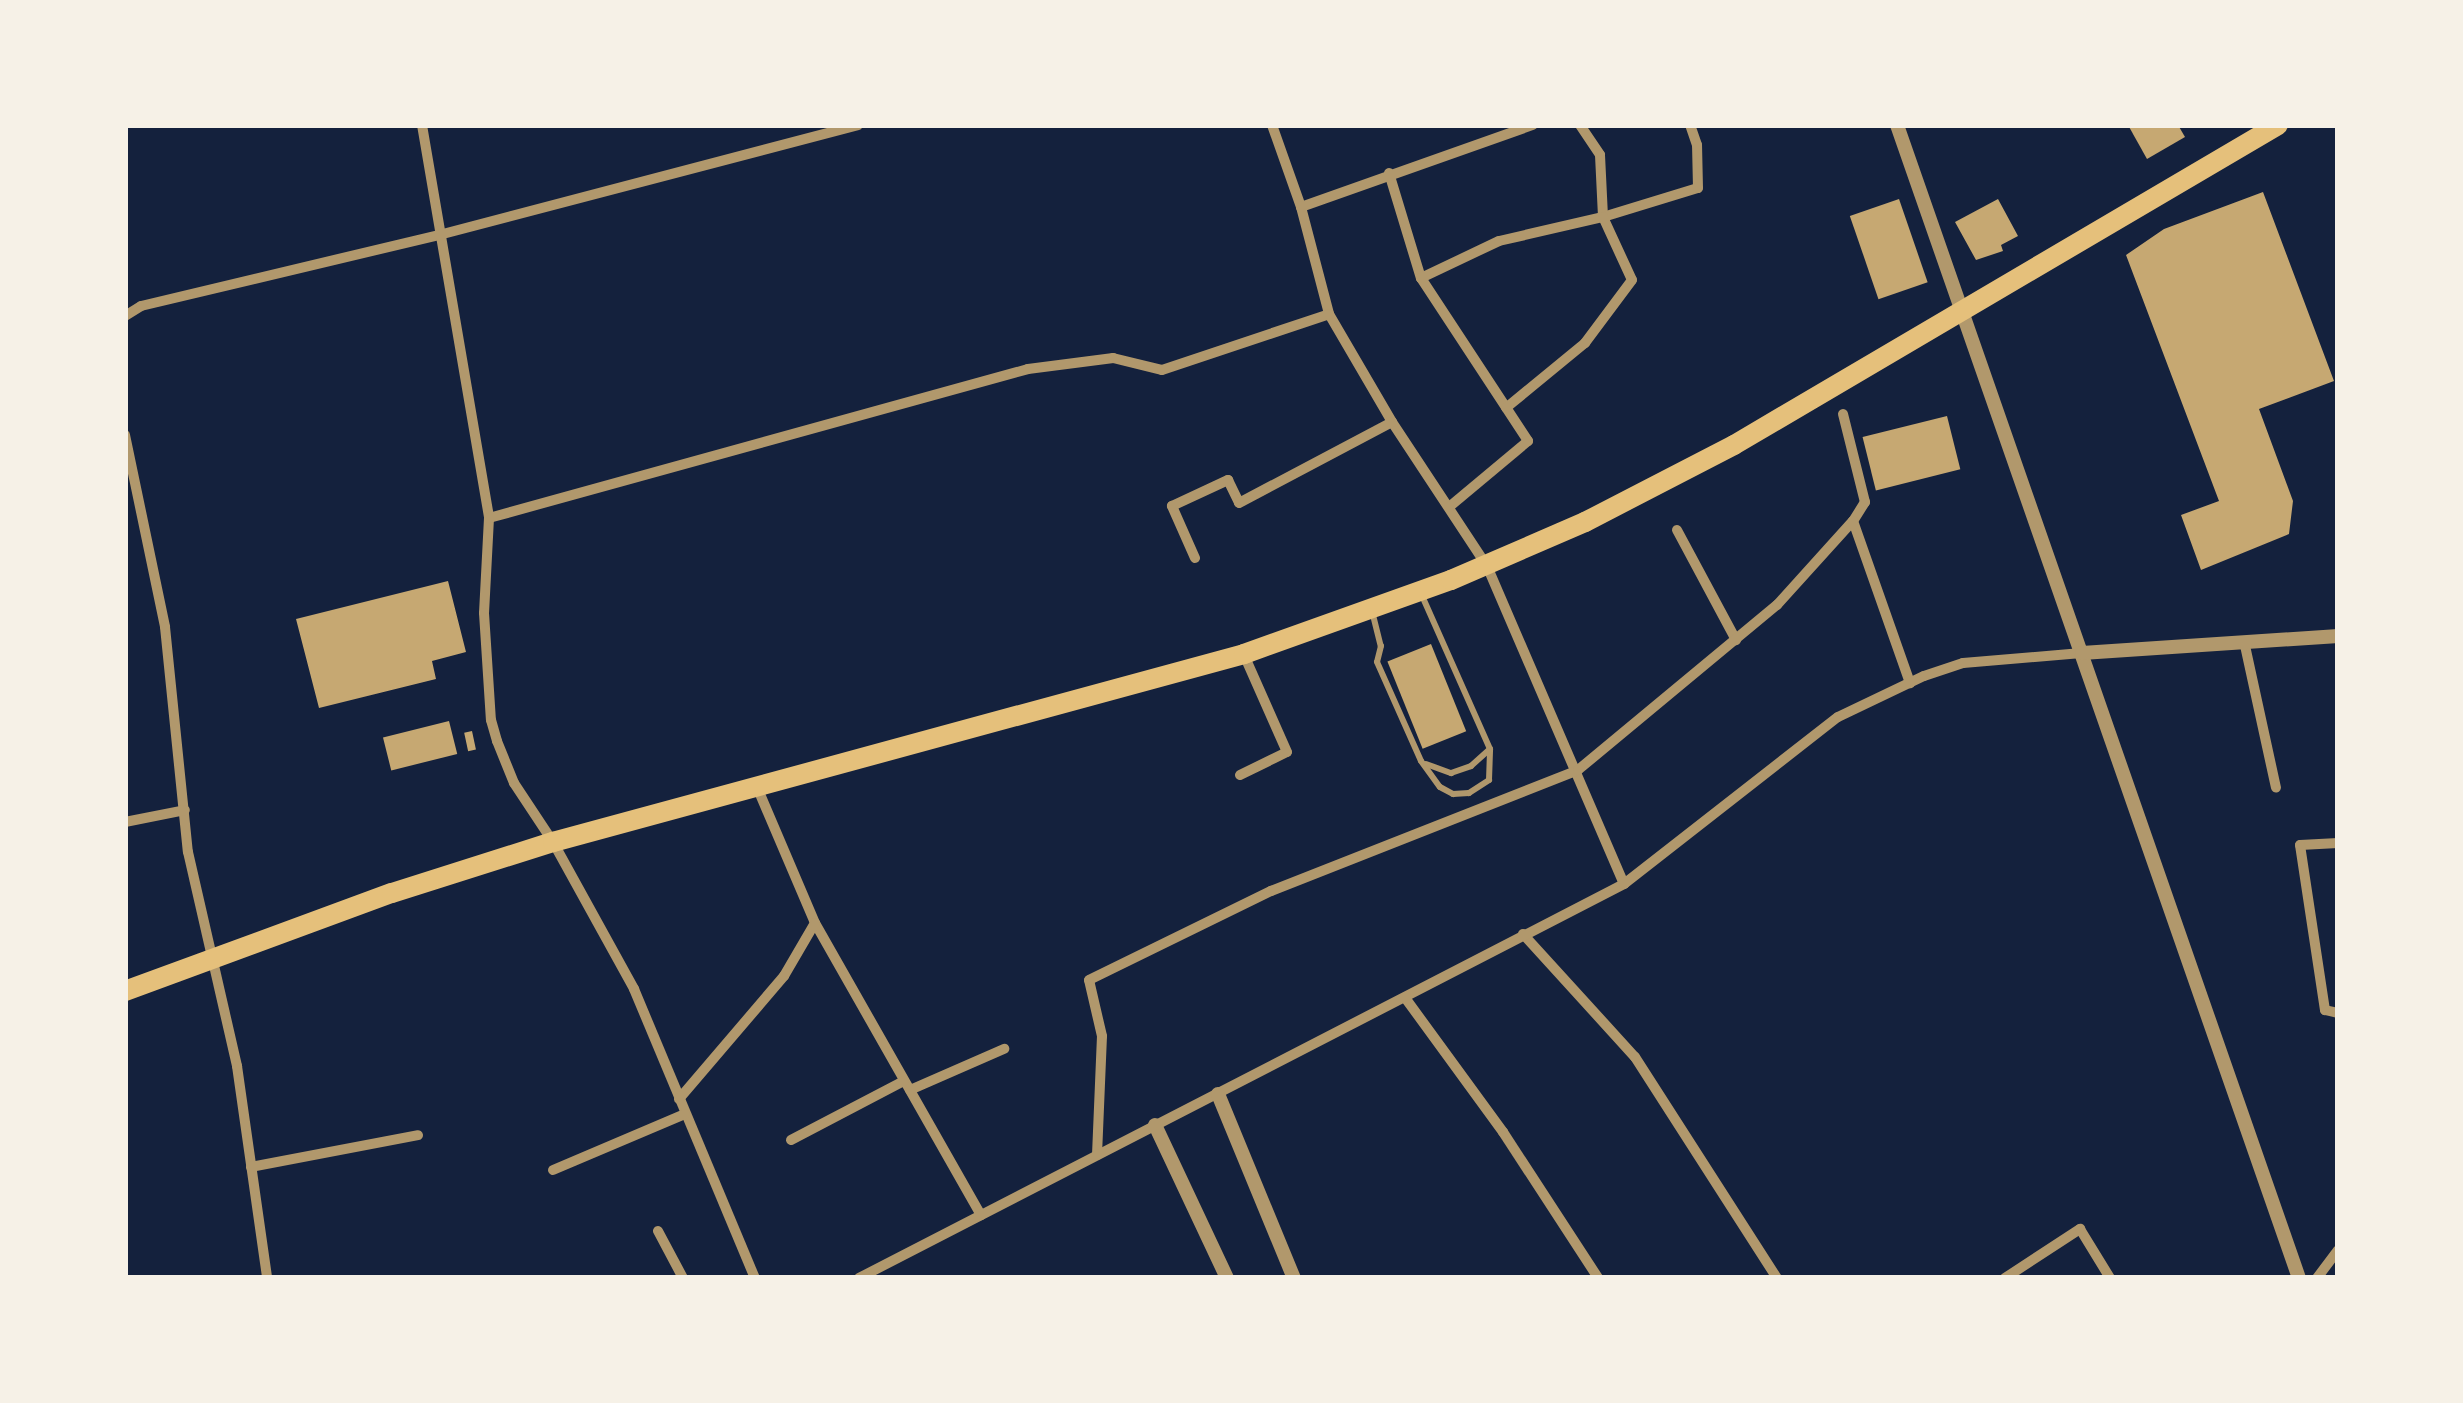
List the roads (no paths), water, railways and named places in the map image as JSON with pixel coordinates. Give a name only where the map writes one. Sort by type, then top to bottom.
[{"type":"highway","points":[[125,991],[554,842],[1244,654],[1372,611],[1487,566],[1706,460],[2278,125]]},
{"type":"street","points":[[422,125],[489,518],[484,613],[491,720],[514,783],[554,842],[634,989],[755,1278]]},
{"type":"street","points":[[125,316],[140,306],[439,234],[858,125]]},
{"type":"street","points":[[1272,125],[1301,207],[1329,314],[1392,422],[1487,566],[1624,884]]},
{"type":"street","points":[[1301,207],[1533,125]]},
{"type":"street","points":[[1506,408],[1585,343],[1632,280],[1603,217],[1600,155],[1580,125]]},
{"type":"street","points":[[1421,278],[1499,241],[1603,217],[1698,188],[1697,145],[1690,125]]},
{"type":"street","points":[[1897,125],[2299,1278]]},
{"type":"street","points":[[1389,173],[1421,278],[1528,441],[1449,507]]},
{"type":"street","points":[[489,518],[1028,369],[1113,358],[1162,370],[1329,314]]},
{"type":"street","points":[[1097,1155],[1102,1036],[1089,980],[1271,891],[1578,770],[1777,605],[1853,521],[1865,502],[1842,414]]},
{"type":"street","points":[[1195,558],[1172,506],[1228,480],[1239,503],[1392,422]]},
{"type":"street","points":[[125,436],[165,626],[188,852],[237,1066],[268,1278]]},
{"type":"street","points":[[1853,521],[1910,683]]},
{"type":"street","points":[[1678,530],[1736,640]]},
{"type":"street","points":[[859,1278],[1624,884],[1838,718],[1910,683],[1963,663],[2338,636]]},
{"type":"street","points":[[2244,641],[2276,788]]},
{"type":"street","points":[[1240,775],[1286,752],[1244,654]]},
{"type":"street","points":[[757,786],[815,923],[981,1215]]},
{"type":"street","points":[[125,822],[186,810]]},
{"type":"street","points":[[2338,843],[2300,845],[2326,1010],[2338,1014]]},
{"type":"street","points":[[679,1099],[784,976],[815,923]]},
{"type":"street","points":[[1523,934],[1636,1057],[1778,1278]]},
{"type":"street","points":[[1406,999],[1503,1132],[1598,1278]]},
{"type":"street","points":[[791,1140],[907,1085],[1004,1049]]},
{"type":"street","points":[[1218,1094],[1294,1278]]},
{"type":"street","points":[[553,1170],[685,1114]]},
{"type":"street","points":[[1155,1125],[1227,1278]]},
{"type":"street","points":[[250,1168],[418,1135]]},
{"type":"street","points":[[2005,1278],[2080,1229],[2110,1278]]},
{"type":"street","points":[[658,1231],[682,1278]]},
{"type":"street","points":[[2317,1278],[2338,1250]]},
{"type":"lane","points":[[1372,611],[1382,646],[1376,662],[1422,761],[1440,787],[1452,794],[1469,794],[1489,780],[1490,749],[1420,592]]},
{"type":"lane","points":[[1422,761],[1451,773],[1471,766],[1490,749]]}]
